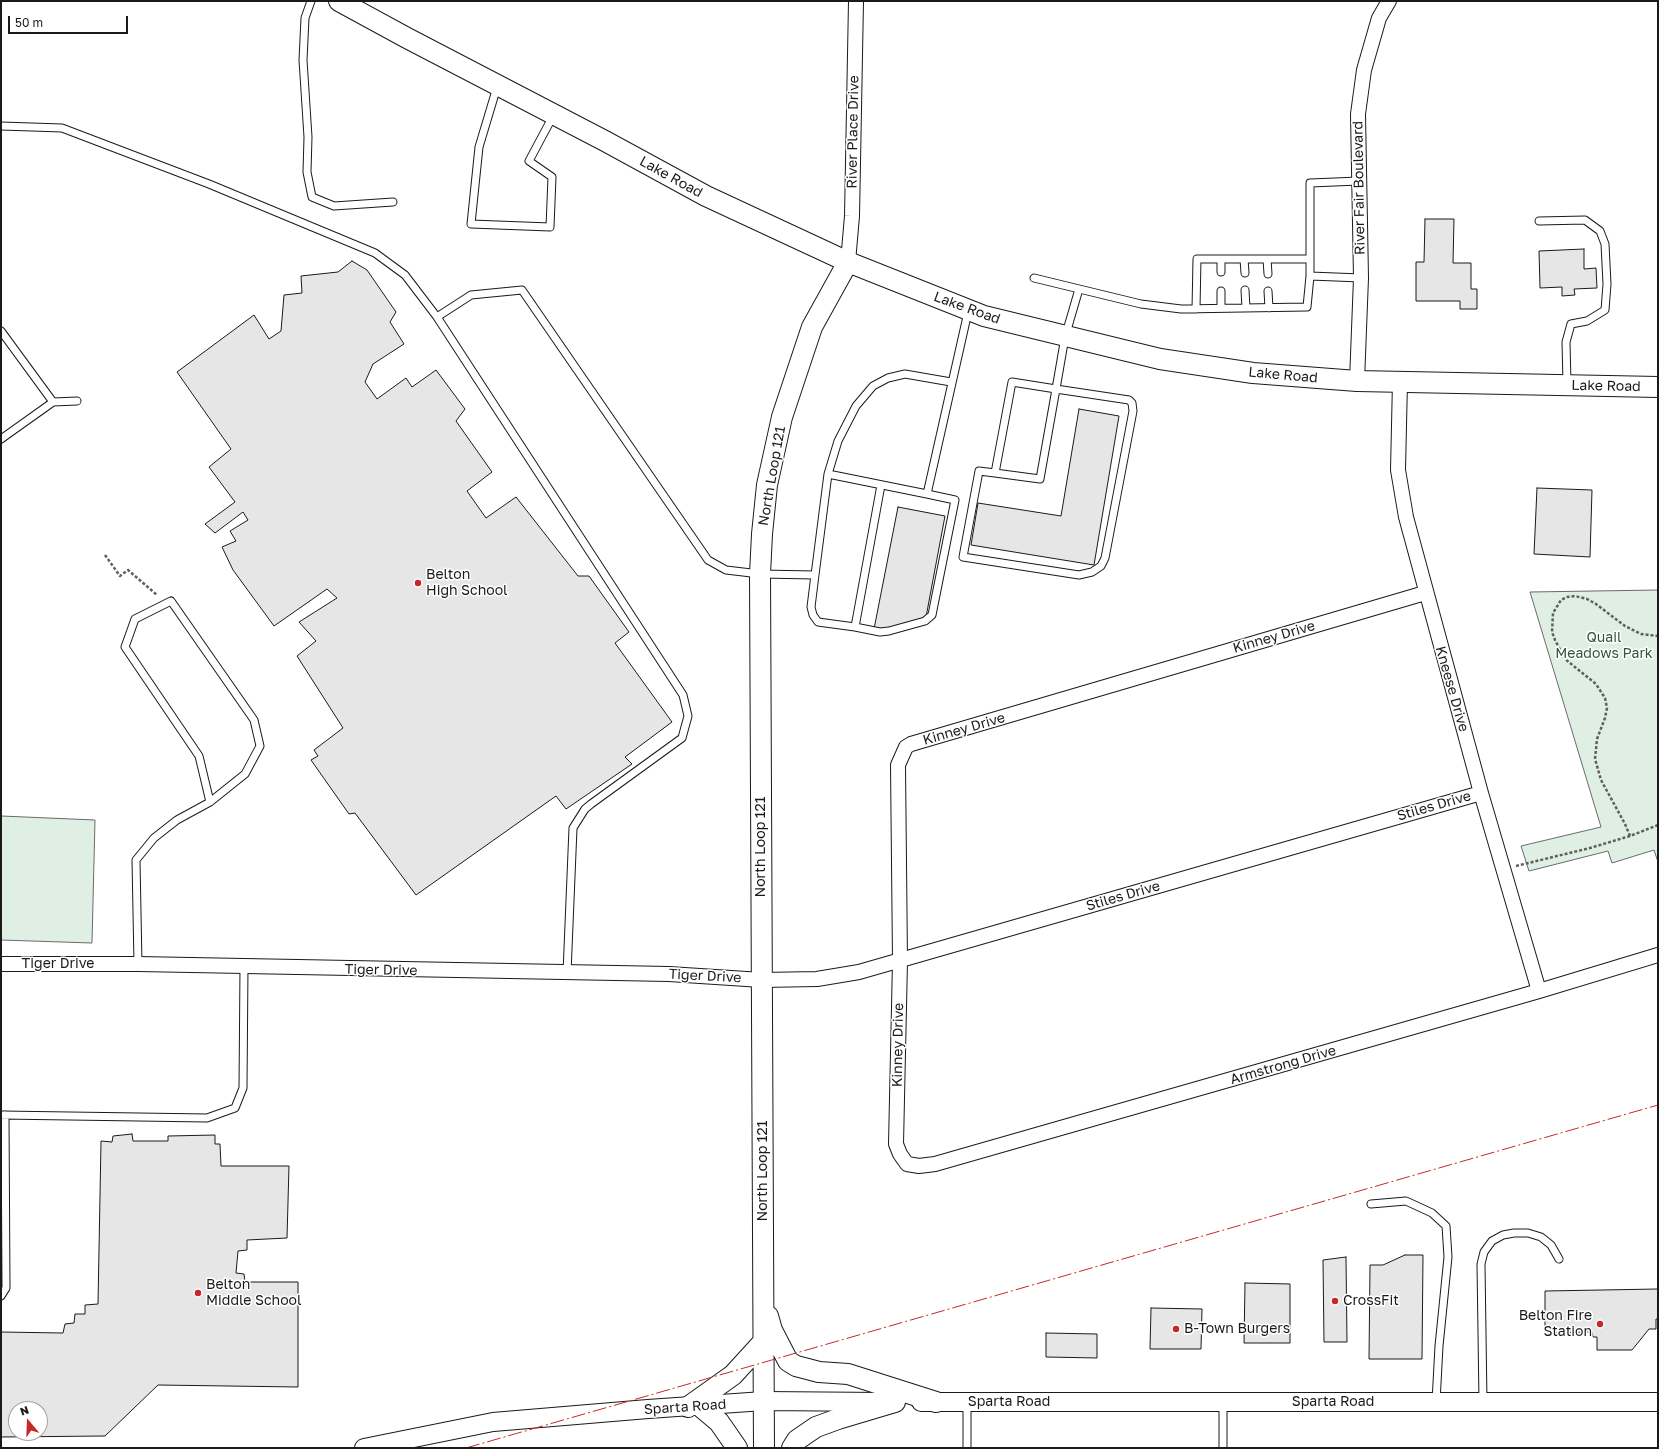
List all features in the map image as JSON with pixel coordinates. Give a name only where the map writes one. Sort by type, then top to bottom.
[{"type":"main road","name":"Lake Road","points":[[339,1],[706,196],[848,262],[984,316],[1160,359],[1253,373],[1357,381],[1658,388]]},
{"type":"main road","name":"North Loop 121","points":[[764,1448],[760,574],[762,534],[767,485],[782,417],[812,327],[848,262]]},
{"type":"main road","points":[[763,1303],[772,1330],[788,1361],[796,1366],[818,1372],[848,1374],[936,1402]]},
{"type":"main road","points":[[737,1448],[719,1422],[694,1407],[733,1375],[764,1340]]},
{"type":"main road","points":[[792,1448],[797,1440],[816,1428],[838,1419],[895,1402]]},
{"type":"street","name":"River Place Drive","points":[[848,262],[852,216],[856,1]]},
{"type":"street","name":"River Fair Boulevard","points":[[1357,381],[1361,278],[1358,114],[1364,70],[1379,18],[1389,1]]},
{"type":"street","name":"Kneese Drive","points":[[1400,381],[1398,470],[1406,517],[1481,793],[1539,991]]},
{"type":"street","name":"Kinney Drive","points":[[907,1164],[900,1154],[896,1144],[900,960],[898,765],[906,747],[911,744],[1426,593]]},
{"type":"street","name":"Stiles Drive","points":[[762,980],[817,979],[859,972],[1481,793]]},
{"type":"street","name":"Armstrong Drive","points":[[907,1164],[919,1166],[947,1161],[1539,991],[1658,955]]},
{"type":"street","name":"Tiger Drive","points":[[1,964],[138,964],[669,974],[762,980]]},
{"type":"street","name":"Sparta Road","points":[[364,1448],[493,1422],[764,1401],[1658,1402]]},
{"type":"lane","points":[[311,1],[305,18],[303,60],[308,138],[307,172],[312,197],[334,206],[393,202]]},
{"type":"lane","points":[[498,85],[480,147],[471,224],[550,227],[552,177],[529,161],[554,114]]},
{"type":"lane","points":[[1,126],[62,128],[209,184],[375,253],[405,275],[437,317],[683,695],[688,716],[682,738],[591,804],[580,816],[573,828],[567,973]]},
{"type":"lane","points":[[1034,278],[1141,304],[1181,309],[1307,307],[1310,276],[1310,184],[1359,181]]},
{"type":"lane","points":[[1539,221],[1585,220],[1600,230],[1605,244],[1607,284],[1605,310],[1587,321],[1571,324],[1566,342],[1567,386]]},
{"type":"lane","points":[[1196,309],[1197,259],[1310,259]]},
{"type":"lane","points":[[1221,259],[1221,272]]},
{"type":"lane","points":[[1244,259],[1245,273]]},
{"type":"lane","points":[[1267,259],[1268,274]]},
{"type":"lane","points":[[1310,276],[1361,278]]},
{"type":"lane","points":[[995,473],[1012,382],[1056,389],[1129,400],[1132,403],[1133,411],[1107,550],[1101,566],[1092,572],[1079,575],[963,557],[979,471],[1040,479],[1056,389],[1065,337],[1079,289]]},
{"type":"lane","points":[[437,317],[471,295],[522,290],[708,560],[726,570],[760,574],[815,575]]},
{"type":"lane","points":[[1220,308],[1221,290]]},
{"type":"lane","points":[[1245,290],[1246,308]]},
{"type":"lane","points":[[1268,291],[1269,308]]},
{"type":"lane","points":[[927,494],[968,310]]},
{"type":"lane","points":[[1,331],[53,402]]},
{"type":"lane","points":[[828,474],[955,500],[932,615],[924,621],[894,630],[880,632],[818,622],[813,615],[811,607],[828,474],[838,441],[856,406],[873,386],[888,378],[905,374],[951,382]]},
{"type":"lane","points":[[1,439],[53,402],[77,401]]},
{"type":"lane","points":[[855,627],[881,485]]},
{"type":"lane","points":[[138,964],[136,860],[154,838],[177,820],[210,802],[245,774],[260,746],[254,720],[171,601],[135,618],[125,647],[199,756],[210,802]]},
{"type":"lane","points":[[1,1296],[6,1288],[3,1115],[207,1118],[235,1108],[243,1088],[244,967]]},
{"type":"lane","points":[[1372,1204],[1406,1201],[1432,1213],[1446,1226],[1448,1258],[1439,1346],[1436,1402]]},
{"type":"lane","points":[[1483,1402],[1481,1264],[1484,1252],[1492,1241],[1503,1235],[1514,1232],[1528,1233],[1541,1237],[1551,1245],[1560,1259]]},
{"type":"lane","points":[[967,1402],[967,1448]]},
{"type":"lane","points":[[1223,1402],[1223,1448]]},
{"type":"path","points":[[105,555],[120,576],[128,570],[154,593],[171,601]]},
{"type":"path","points":[[1630,836],[1626,824],[1601,780],[1595,759],[1597,739],[1607,708],[1605,698],[1596,684],[1566,659],[1553,636],[1552,613],[1561,600],[1567,597],[1575,596],[1596,604],[1625,626],[1641,634],[1658,636]]},
{"type":"path","points":[[1504,869],[1590,848],[1630,836],[1658,825]]},
{"type":"green space","name":"Quail Meadows Park","points":[[1658,590],[1658,862],[1654,850],[1612,863],[1608,851],[1529,871],[1521,846],[1601,827],[1530,592]]},
{"type":"green space","points":[[1,816],[95,820],[92,943],[1,940]]},
{"type":"building","points":[[1425,219],[1454,219],[1453,263],[1471,263],[1471,289],[1477,289],[1477,309],[1460,309],[1460,301],[1416,301],[1416,262],[1424,262]]},
{"type":"building","points":[[1584,249],[1584,269],[1596,268],[1597,288],[1574,289],[1575,295],[1562,296],[1562,287],[1540,288],[1539,251]]},
{"type":"building","name":"Belton High School","points":[[352,261],[367,270],[396,312],[390,322],[404,344],[373,364],[365,382],[377,399],[406,378],[412,387],[436,370],[465,409],[456,421],[492,472],[467,491],[486,518],[516,497],[578,576],[589,576],[629,632],[615,643],[672,722],[625,757],[632,764],[566,809],[556,796],[416,895],[355,813],[349,814],[311,760],[318,756],[314,750],[343,728],[297,656],[316,641],[299,622],[337,598],[327,589],[274,626],[233,570],[222,547],[236,541],[230,531],[248,520],[243,512],[215,533],[205,524],[235,502],[209,467],[231,449],[177,372],[254,315],[269,339],[281,331],[284,295],[302,293],[301,276],[338,272]]},
{"type":"building","points":[[1079,409],[1119,416],[1094,565],[971,545],[978,503],[1061,516]]},
{"type":"building","points":[[1537,488],[1592,490],[1590,557],[1534,554]]},
{"type":"building","points":[[898,507],[945,516],[926,617],[881,631],[874,629]]},
{"type":"building","name":"Belton Middle School","points":[[132,1134],[133,1141],[168,1141],[168,1136],[215,1135],[215,1144],[220,1144],[221,1166],[289,1166],[287,1238],[247,1240],[247,1250],[238,1251],[236,1273],[244,1274],[245,1282],[298,1282],[298,1387],[158,1385],[105,1436],[48,1437],[48,1401],[8,1401],[8,1437],[1,1437],[1,1332],[63,1333],[65,1324],[74,1323],[75,1314],[85,1314],[85,1305],[98,1304],[101,1141],[112,1142],[113,1136]]},
{"type":"building","points":[[1405,1255],[1423,1255],[1422,1359],[1369,1359],[1370,1265],[1383,1265]]},
{"type":"building","name":"CrossFit","points":[[1346,1257],[1347,1342],[1324,1342],[1323,1260]]},
{"type":"building","points":[[1245,1283],[1290,1284],[1290,1343],[1244,1343]]},
{"type":"building","name":"Belton Fire Station","points":[[1658,1289],[1658,1319],[1656,1319],[1656,1329],[1649,1329],[1632,1350],[1597,1350],[1597,1337],[1593,1337],[1592,1332],[1545,1333],[1545,1291]]},
{"type":"building","name":"B-Town Burgers","points":[[1151,1308],[1202,1309],[1201,1349],[1150,1349]]},
{"type":"building","points":[[1046,1333],[1097,1334],[1097,1358],[1046,1357]]},
{"type":"power","points":[[466,1448],[1658,1105]]},
{"type":"place","name":"Belton High School","points":[[418,583]]},
{"type":"place","name":"Belton Middle School","points":[[198,1293]]},
{"type":"place","name":"CrossFit","points":[[1335,1301]]},
{"type":"place","name":"Belton Fire Station","points":[[1600,1324]]},
{"type":"place","name":"B-Town Burgers","points":[[1176,1329]]}]
